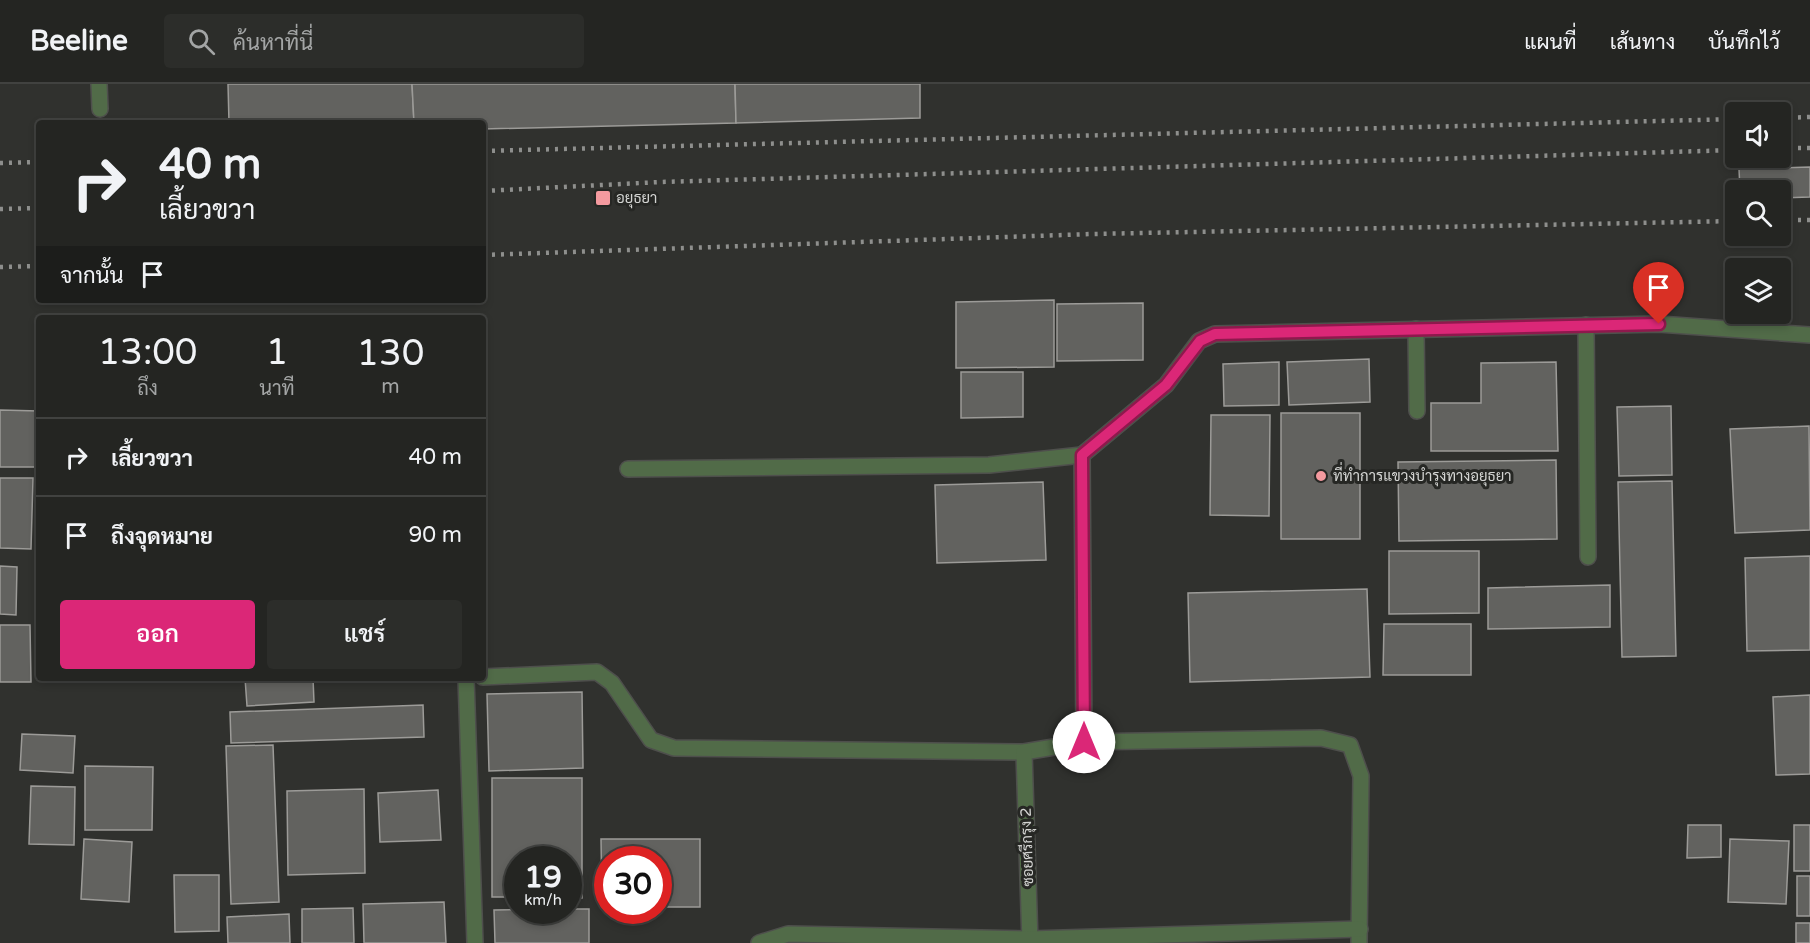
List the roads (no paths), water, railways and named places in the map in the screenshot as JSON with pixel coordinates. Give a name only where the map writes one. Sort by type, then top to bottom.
[{"type":"street","points":[[99,84],[100,108]]},
{"type":"street","points":[[628,469],[989,465],[1082,455],[1166,385],[1200,341],[1215,334],[1659,324],[1810,335]]},
{"type":"street","points":[[1586,326],[1588,557]]},
{"type":"street","points":[[1416,329],[1417,411]]},
{"type":"street","points":[[1082,455],[1084,742]]},
{"type":"street","points":[[486,677],[597,672],[612,683],[651,740],[674,748],[1024,752],[1084,742],[1321,738],[1350,745],[1361,776],[1360,936],[1030,941],[788,934],[759,943]]},
{"type":"street","points":[[466,681],[475,943]]},
{"type":"street","name":"ซอยศรีกรุง 2","points":[[1024,752],[1030,941]]},
{"type":"railway","points":[[1791,118],[1810,117]]},
{"type":"railway","points":[[486,151],[1725,119]]},
{"type":"railway","points":[[1791,148],[1810,148]]},
{"type":"railway","points":[[486,191],[661,182],[1725,150]]},
{"type":"railway","points":[[0,163],[36,162]]},
{"type":"railway","points":[[0,209],[36,208]]},
{"type":"railway","points":[[1791,220],[1810,220]]},
{"type":"railway","points":[[486,255],[1092,234],[1725,221]]},
{"type":"railway","points":[[0,267],[36,266]]},
{"type":"place","name":"อยุธยา","points":[[603,198]]},
{"type":"place","name":"ที่ทำการแขวงบำรุงทางอยุธยา","points":[[1321,476]]}]
